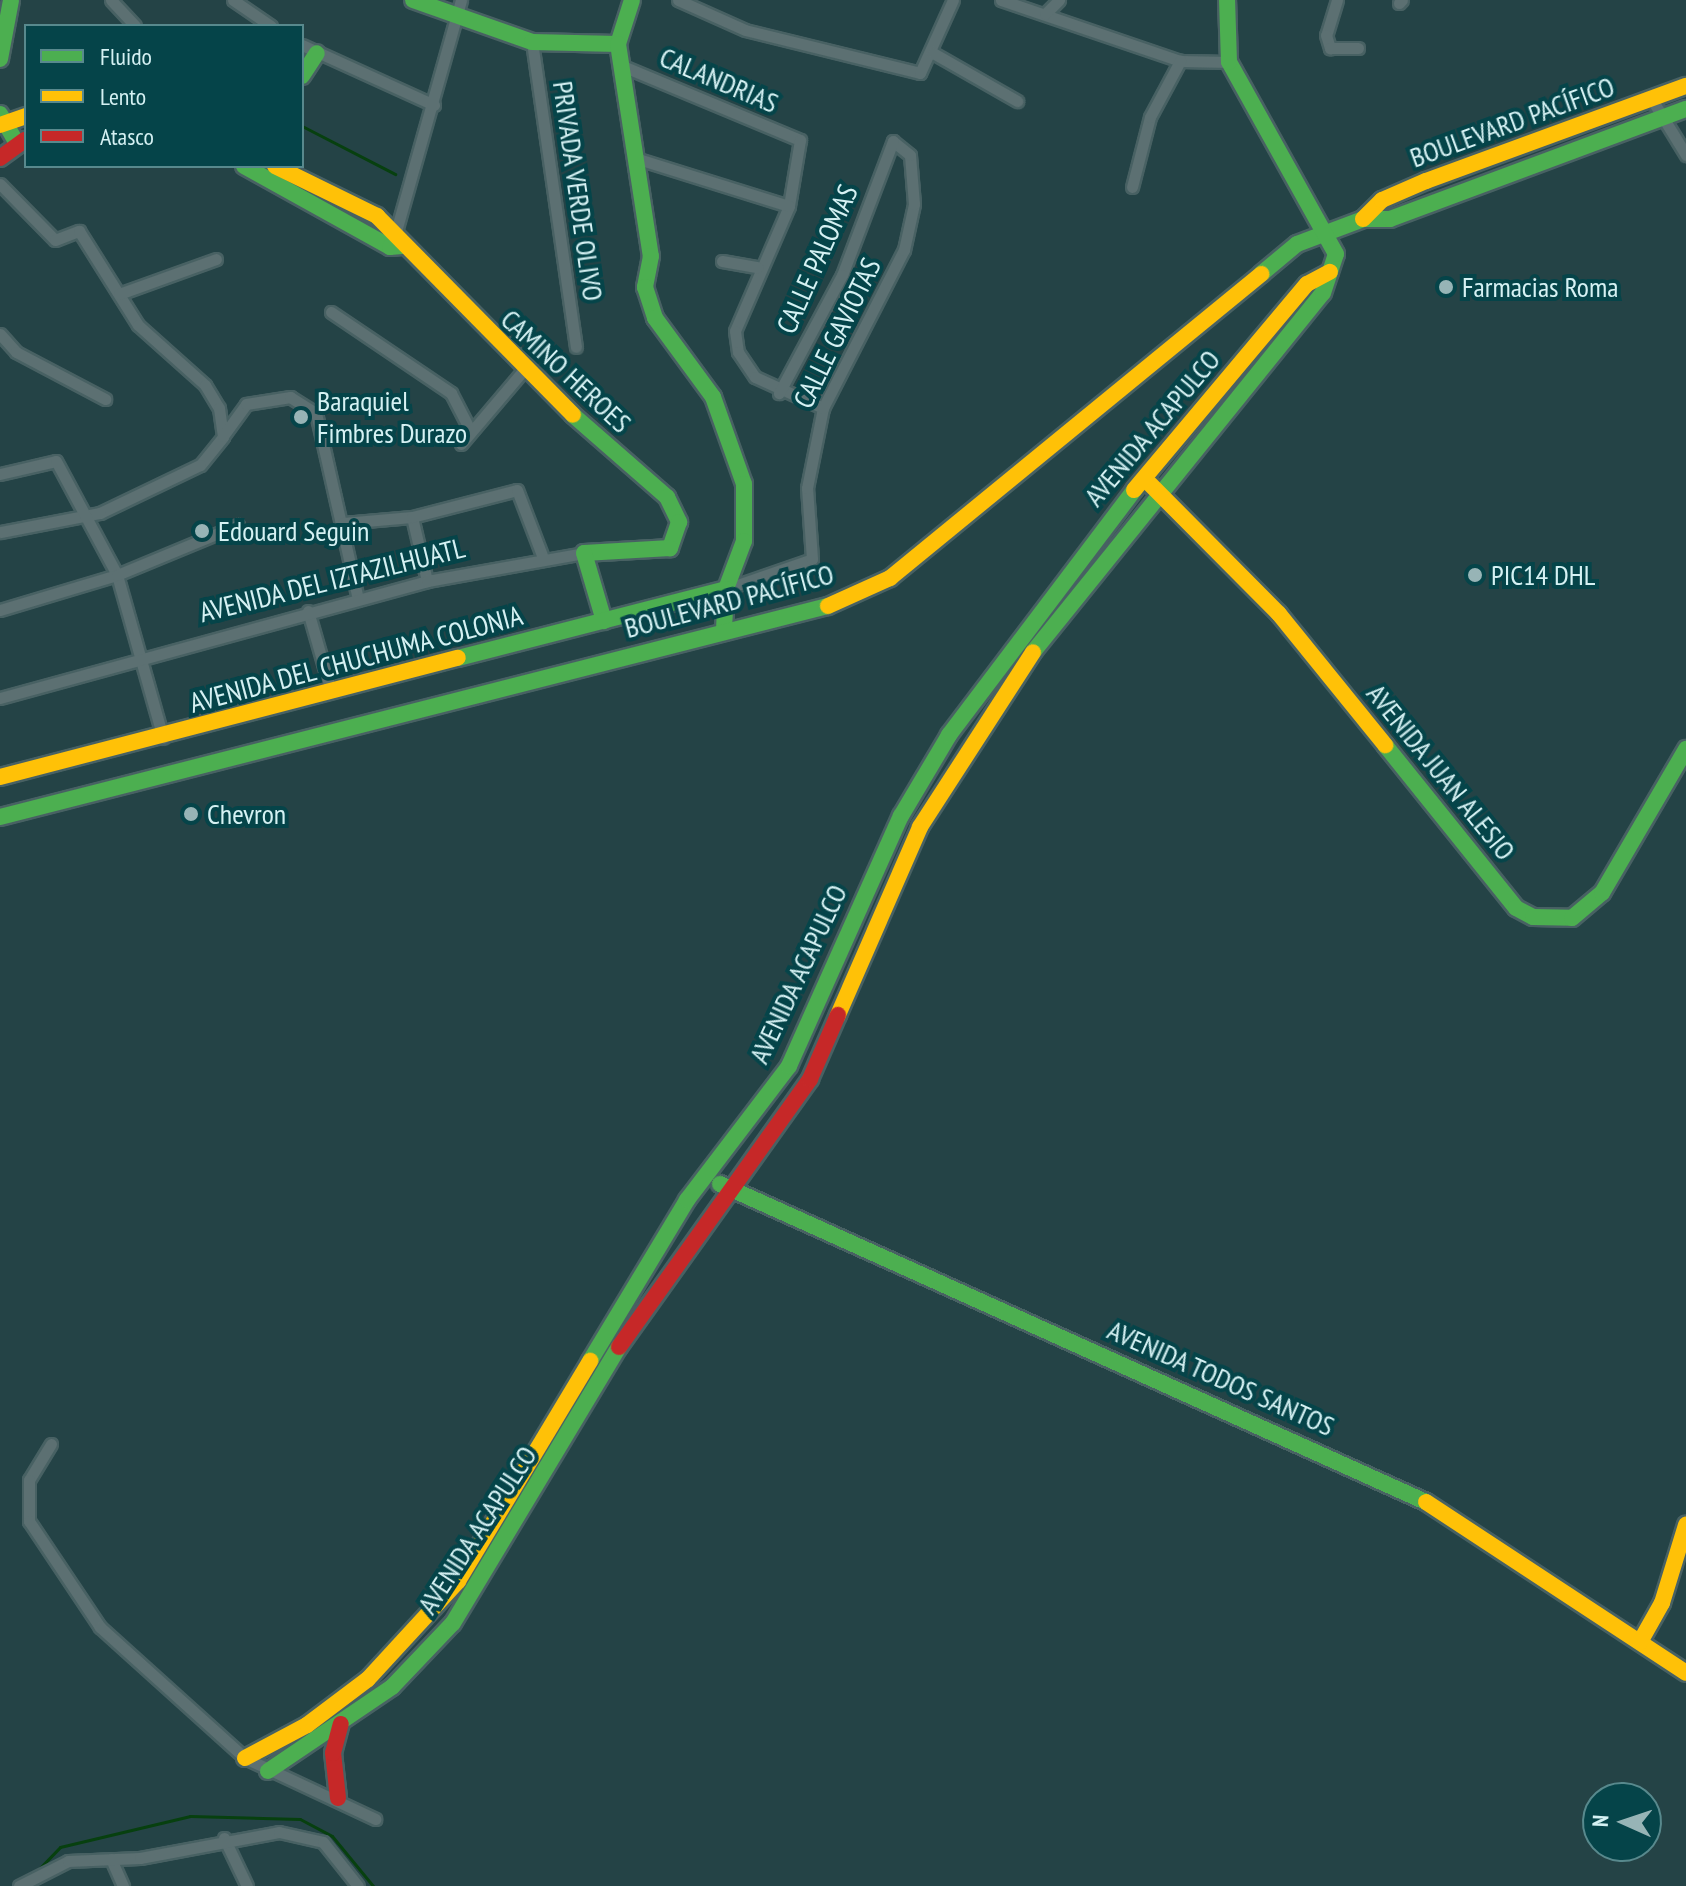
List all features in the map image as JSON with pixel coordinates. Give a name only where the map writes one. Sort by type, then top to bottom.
[{"type":"main road","points":[[0,59],[11,0]]},
{"type":"main road","points":[[413,0],[456,20],[532,42],[618,44]]},
{"type":"main road","points":[[632,0],[618,44],[651,256],[645,287],[655,318],[713,397],[744,484],[744,541],[726,589],[724,630]]},
{"type":"main road","points":[[1227,0],[1229,62],[1327,231],[1336,259],[1330,272]]},
{"type":"main road","name":"BOULEVARD PACÍFICO","points":[[1363,219],[1382,200],[1415,185],[1686,86]]},
{"type":"main road","name":"BOULEVARD PACÍFICO","points":[[0,817],[724,630],[834,605],[890,578],[1297,244],[1363,219],[1390,219],[1686,109]]},
{"type":"main road","points":[[1,121],[24,116]]},
{"type":"main road","points":[[0,158],[21,142],[1,121]]},
{"type":"main road","points":[[248,168],[397,242]]},
{"type":"main road","points":[[278,168],[397,242]]},
{"type":"main road","name":"CAMINO HEROES","points":[[397,242],[523,371],[667,497],[679,539]]},
{"type":"main road","name":"AVENIDA ACAPULCO","points":[[245,1758],[307,1725],[368,1679],[433,1613],[609,1323],[789,1066],[901,816],[949,735],[1143,478],[1307,284],[1330,272]]},
{"type":"main road","name":"AVENIDA ACAPULCO","points":[[268,1771],[392,1687],[453,1623],[639,1313],[810,1079],[920,827],[964,755],[1061,611],[1156,491],[1323,293],[1330,272]]},
{"type":"main road","name":"AVENIDA JUAN ALESIO","points":[[1143,478],[1279,614],[1516,908],[1533,917],[1572,918],[1602,893],[1686,749]]},
{"type":"main road","name":"AVENIDA DEL IZTAZILHUATL","points":[[584,553],[670,548],[679,539]]},
{"type":"main road","points":[[584,553],[604,621]]},
{"type":"main road","name":"AVENIDA DEL CHUCHUMA COLONIA","points":[[0,777],[163,738],[331,691],[726,589]]},
{"type":"main road","name":"AVENIDA TODOS SANTOS","points":[[708,1178],[1431,1504],[1686,1673]]},
{"type":"main road","points":[[1640,1642],[1662,1603],[1686,1525]]},
{"type":"main road","points":[[338,1798],[333,1753],[341,1724]]},
{"type":"street","points":[[111,0],[133,24]]},
{"type":"street","points":[[233,0],[268,24]]},
{"type":"street","points":[[397,242],[461,0]]},
{"type":"street","points":[[678,0],[745,30],[920,73],[933,53],[953,0]]},
{"type":"street","points":[[1001,0],[1180,61],[1229,62]]},
{"type":"street","points":[[1045,14],[1059,0]]},
{"type":"street","points":[[1337,0],[1326,35],[1330,48],[1358,48]]},
{"type":"street","name":"PRIVADA VERDE OLIVO","points":[[532,42],[576,347]]},
{"type":"street","points":[[309,49],[434,105]]},
{"type":"street","points":[[933,53],[1017,101]]},
{"type":"street","points":[[1132,187],[1150,117],[1180,61]]},
{"type":"street","name":"CALANDRIAS","points":[[620,65],[800,140],[789,206]]},
{"type":"street","points":[[1651,98],[1686,155]]},
{"type":"street","name":"CALLE PALOMAS","points":[[779,393],[842,275],[893,141]]},
{"type":"street","name":"CALLE GAVIOTAS","points":[[726,589],[812,559],[807,488],[823,408],[904,250],[914,204],[910,155],[893,141]]},
{"type":"street","points":[[635,158],[789,206],[757,267],[735,331],[738,352],[779,393],[823,408]]},
{"type":"street","points":[[0,184],[55,240],[79,231],[138,325],[205,385],[219,408],[223,437]]},
{"type":"street","points":[[119,294],[216,259]]},
{"type":"street","points":[[722,261],[757,267]]},
{"type":"street","points":[[331,312],[451,393],[470,430]]},
{"type":"street","points":[[0,334],[16,352],[105,399]]},
{"type":"street","points":[[461,444],[523,371]]},
{"type":"street","points":[[0,532],[100,513],[200,465],[246,404],[290,397],[305,402],[316,413],[358,599]]},
{"type":"street","points":[[0,474],[56,461],[117,575],[163,738]]},
{"type":"street","points":[[343,523],[412,517],[517,490],[542,555]]},
{"type":"street","points":[[412,517],[427,581]]},
{"type":"street","points":[[0,610],[117,575],[238,525]]},
{"type":"street","name":"AVENIDA DEL IZTAZILHUATL","points":[[0,698],[308,611],[427,581],[542,555],[584,553]]},
{"type":"street","points":[[308,611],[331,691]]},
{"type":"street","points":[[51,1444],[29,1480],[29,1521],[52,1565],[100,1627],[245,1758],[268,1771],[338,1798],[375,1819]]},
{"type":"street","points":[[22,1885],[68,1861],[111,1859],[224,1838],[310,1837],[357,1885]]},
{"type":"street","points":[[224,1838],[247,1886]]},
{"type":"street","points":[[111,1859],[123,1886]]},
{"type":"waterway","points":[[304,127],[395,174]]},
{"type":"waterway","points":[[35,1873],[60,1847],[190,1816],[300,1819],[332,1836],[373,1886]]},
{"type":"traffic: fast","points":[[0,59],[11,0]]},
{"type":"traffic: fast","points":[[413,0],[532,42],[618,44]]},
{"type":"traffic: fast","points":[[632,0],[618,44],[651,256],[645,287],[655,318],[713,397],[744,484],[744,541],[726,589],[724,630]]},
{"type":"traffic: fast","points":[[1033,652],[1323,293],[1336,254],[1229,62],[1227,0]]},
{"type":"traffic: fast","points":[[304,73],[317,53]]},
{"type":"traffic: fast","points":[[1261,274],[1297,244],[1363,219],[1390,219],[1686,109]]},
{"type":"traffic: fast","points":[[0,114],[17,144]]},
{"type":"traffic: fast","points":[[248,168],[390,247],[402,246]]},
{"type":"traffic: fast","points":[[573,415],[667,497],[679,522],[670,548],[584,553],[604,621]]},
{"type":"traffic: fast","points":[[590,1361],[687,1200],[789,1066],[901,816],[949,735],[1134,490]]},
{"type":"traffic: fast","points":[[458,658],[726,589]]},
{"type":"traffic: fast","points":[[0,817],[828,606]]},
{"type":"traffic: fast","points":[[1385,745],[1516,908],[1533,917],[1572,918],[1602,893],[1686,749]]},
{"type":"traffic: fast","points":[[720,1184],[1426,1502]]},
{"type":"traffic: fast","points":[[268,1771],[392,1687],[453,1623],[619,1347]]},
{"type":"traffic: slow","points":[[1363,219],[1382,200],[1426,181],[1686,86]]},
{"type":"traffic: slow","points":[[0,125],[24,117]]},
{"type":"traffic: slow","points":[[279,168],[377,216],[573,415]]},
{"type":"traffic: slow","points":[[1134,490],[1307,284],[1330,272]]},
{"type":"traffic: slow","points":[[828,606],[890,578],[1261,274]]},
{"type":"traffic: slow","points":[[1150,484],[1279,614],[1385,745]]},
{"type":"traffic: slow","points":[[838,1015],[920,827],[1033,652]]},
{"type":"traffic: slow","points":[[0,777],[458,658]]},
{"type":"traffic: slow","points":[[245,1758],[307,1725],[368,1679],[458,1581],[590,1361]]},
{"type":"traffic: slow","points":[[1426,1502],[1686,1673]]},
{"type":"traffic: slow","points":[[1640,1642],[1662,1603],[1686,1525]]},
{"type":"traffic: jam","points":[[0,158],[24,141]]},
{"type":"traffic: jam","points":[[619,1347],[810,1079],[838,1015]]},
{"type":"traffic: jam","points":[[338,1798],[333,1753],[341,1724]]},
{"type":"place","name":"Farmacias Roma","points":[[1446,287]]},
{"type":"place","name":"Baraquiel Fimbres Durazo","points":[[301,417]]},
{"type":"place","name":"Edouard Seguin","points":[[202,531]]},
{"type":"place","name":"PIC14 DHL","points":[[1475,575]]},
{"type":"place","name":"Chevron","points":[[191,814]]}]
